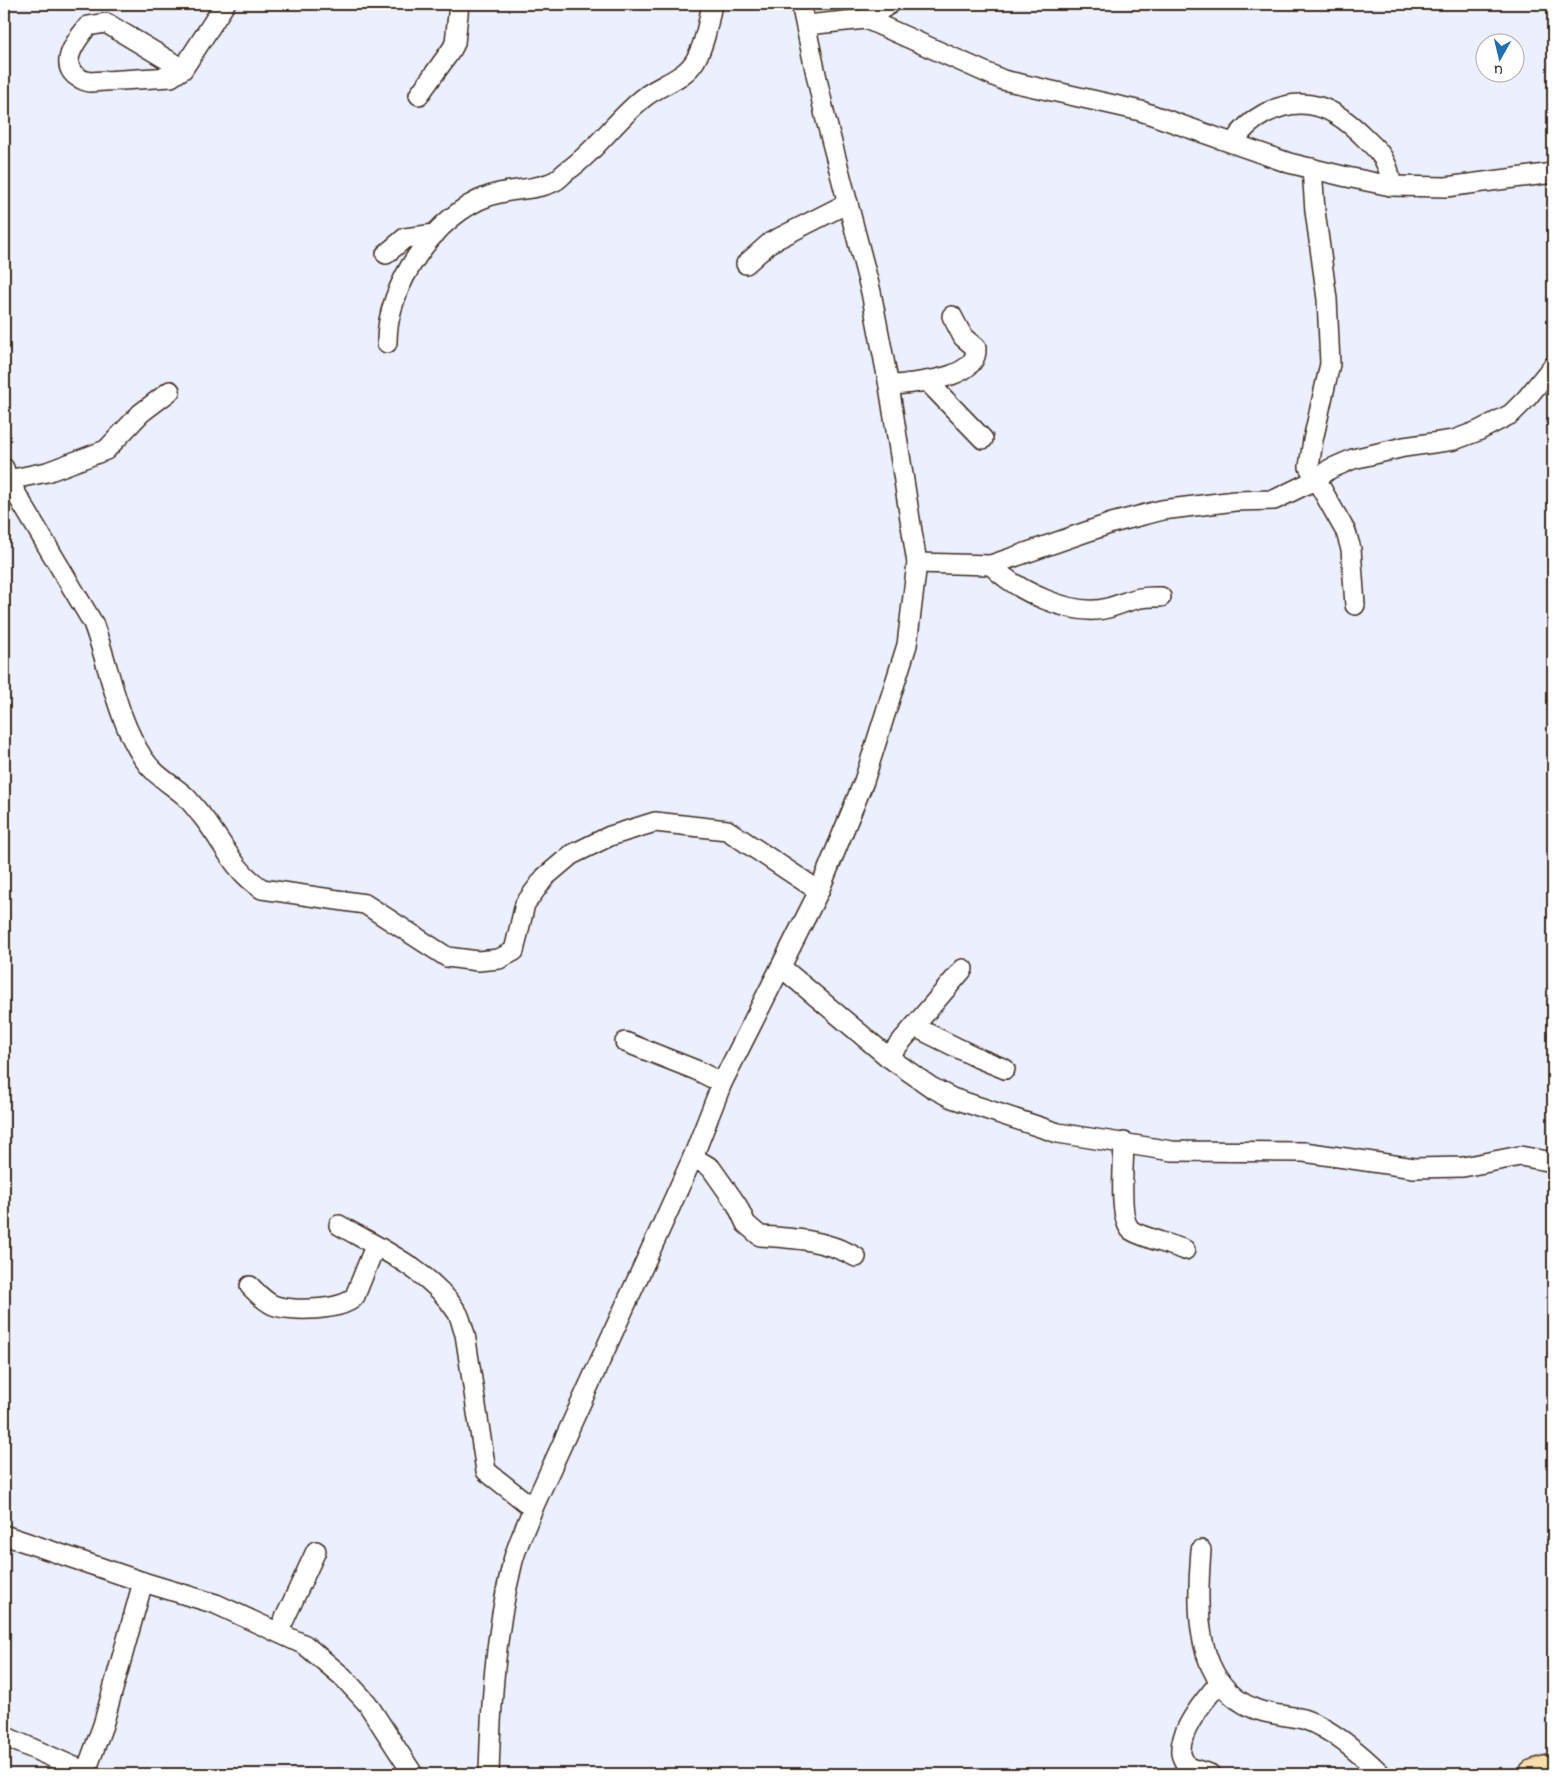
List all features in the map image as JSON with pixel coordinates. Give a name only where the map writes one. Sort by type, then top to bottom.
[{"type":"highway","points":[[1533,1774],[1553,1768]]},
{"type":"street","points":[[183,69],[106,23],[88,26],[74,42],[68,63],[72,73],[80,79],[89,82],[171,77],[183,69],[225,4]]},
{"type":"street","points":[[418,94],[452,49],[457,34],[459,4]]},
{"type":"street","points":[[387,343],[387,327],[397,294],[417,256],[455,213],[468,204],[505,191],[555,181],[583,160],[646,96],[686,72],[695,61],[705,37],[712,4]]},
{"type":"street","points":[[489,1774],[492,1686],[502,1613],[512,1563],[532,1508],[693,1157],[722,1084],[819,891],[864,781],[908,645],[917,562],[889,386],[871,292],[825,116],[801,4]]},
{"type":"street","points":[[806,25],[866,19],[890,4]]},
{"type":"street","points":[[866,19],[1003,80],[1140,111],[1234,142],[1289,163],[1391,186],[1446,187],[1553,173]]},
{"type":"street","points":[[1234,142],[1242,130],[1269,111],[1291,104],[1309,103],[1345,120],[1364,137],[1386,162],[1391,186]]},
{"type":"street","points":[[1312,168],[1314,211],[1329,329],[1330,364],[1309,461],[1316,480],[1346,532],[1351,548],[1355,606]]},
{"type":"street","points":[[746,264],[771,242],[848,203]]},
{"type":"street","points":[[386,254],[405,238],[435,234]]},
{"type":"street","points":[[889,386],[927,381],[961,372],[972,363],[976,354],[976,348],[963,337],[952,316]]},
{"type":"street","points":[[917,562],[992,565],[1112,523],[1162,510],[1235,501],[1274,500],[1316,480],[1330,468],[1353,460],[1404,447],[1454,440],[1478,431],[1511,414],[1553,366]]},
{"type":"street","points":[[927,381],[983,439]]},
{"type":"street","points":[[170,391],[141,413],[106,450],[47,472],[6,474],[93,623],[102,648],[123,724],[143,759],[157,776],[185,796],[204,818],[234,864],[249,880],[262,889],[365,904],[447,957],[478,961],[498,959],[514,951],[525,904],[545,877],[571,855],[610,836],[655,822],[727,830],[819,891]]},
{"type":"street","points":[[992,565],[1002,577],[1057,604],[1072,608],[1093,610],[1108,608],[1125,600],[1143,596],[1161,597]]},
{"type":"street","points":[[781,966],[909,1073],[952,1098],[1058,1133],[1172,1151],[1304,1152],[1414,1168],[1463,1167],[1520,1156],[1553,1162]]},
{"type":"street","points":[[888,1057],[963,968]]},
{"type":"street","points":[[915,1027],[1005,1069]]},
{"type":"street","points":[[625,1042],[696,1070],[722,1084]]},
{"type":"street","points":[[1124,1142],[1123,1184],[1126,1225],[1141,1235],[1185,1250]]},
{"type":"street","points":[[693,1157],[711,1168],[738,1205],[746,1224],[754,1233],[760,1236],[806,1239],[840,1248],[856,1257]]},
{"type":"street","points":[[339,1225],[413,1269],[437,1289],[458,1313],[465,1334],[486,1471],[532,1508]]},
{"type":"street","points":[[250,1286],[265,1301],[285,1308],[299,1309],[344,1305],[351,1301],[354,1296],[375,1246]]},
{"type":"street","points":[[4,1535],[143,1582],[216,1604],[305,1644],[344,1677],[367,1703],[413,1774]]},
{"type":"street","points":[[1202,1550],[1198,1597],[1201,1638],[1209,1661],[1220,1682],[1233,1697],[1254,1709],[1316,1724],[1334,1735],[1381,1774]]},
{"type":"street","points":[[280,1632],[316,1551]]},
{"type":"street","points":[[4,1736],[86,1773],[103,1725],[143,1582]]},
{"type":"street","points":[[1210,1774],[1187,1767],[1180,1754],[1182,1740],[1196,1713],[1220,1682]]}]
